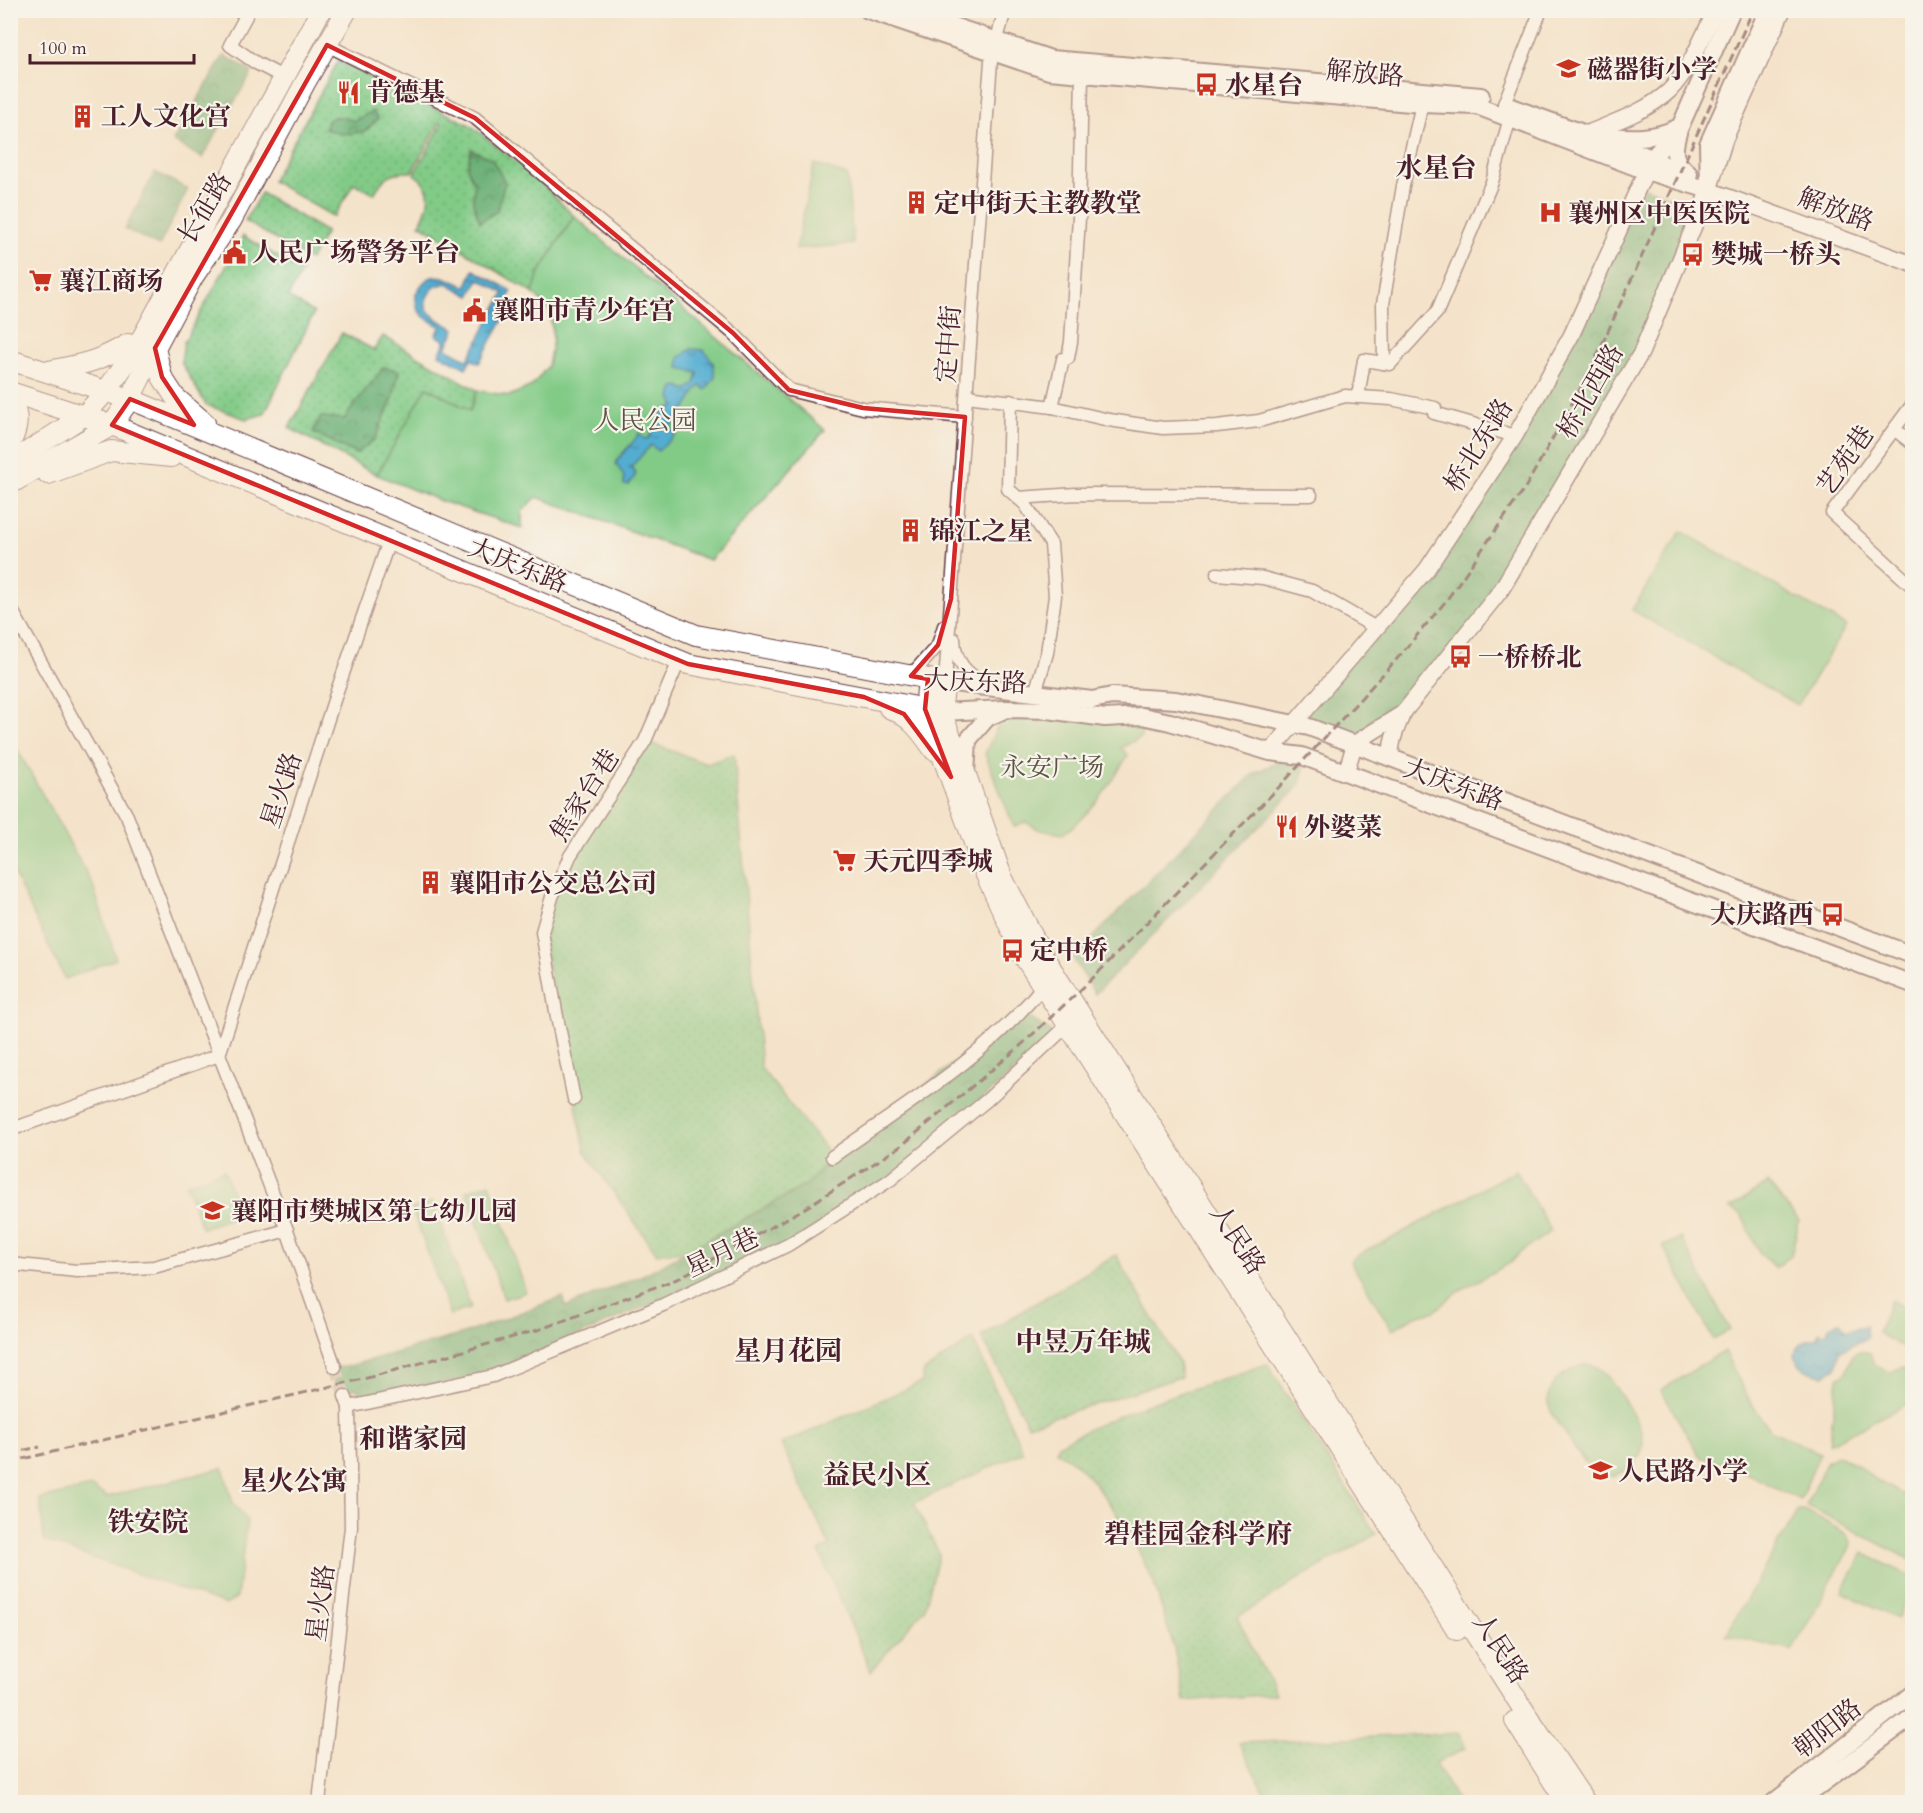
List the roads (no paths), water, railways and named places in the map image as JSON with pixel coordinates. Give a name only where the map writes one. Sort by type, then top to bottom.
[{"type":"main road","name":"长征路","points":[[10,484],[112,425],[130,399],[140,346],[310,10]]},
{"type":"main road","points":[[193,277],[222,203],[321,10]]},
{"type":"main road","points":[[45,372],[89,363],[140,346],[333,10]]},
{"type":"main road","name":"长征路","points":[[10,463],[85,415],[193,277],[231,221],[347,10]]},
{"type":"main road","name":"解放路","points":[[868,10],[993,47],[1051,59],[1480,95],[1507,111],[1649,164]]},
{"type":"main road","name":"解放路","points":[[905,10],[1049,71],[1422,104],[1477,106],[1507,111],[1586,134],[1709,190]]},
{"type":"main road","points":[[1709,190],[1679,166],[1674,146],[1680,126],[1732,10]]},
{"type":"main road","points":[[1709,190],[1708,144],[1768,10]]},
{"type":"main road","points":[[1586,134],[1648,138],[1662,135],[1680,126]]},
{"type":"main road","points":[[1649,164],[1680,126]]},
{"type":"main road","points":[[140,346],[175,397],[191,413],[227,439]]},
{"type":"main road","name":"大庆东路","points":[[10,360],[45,372],[110,385],[130,399],[696,636],[936,680],[1092,700],[1112,696],[1176,700],[1309,726],[1912,955]]},
{"type":"main road","name":"大庆东路","points":[[10,392],[112,425],[688,664],[933,710],[1048,710],[1105,718],[1142,716],[1170,722],[1270,752],[1302,756],[1912,984]]},
{"type":"main road","points":[[10,401],[18,426],[10,444]]},
{"type":"main road","points":[[10,491],[50,473],[111,451],[195,460]]},
{"type":"main road","name":"人民路","points":[[936,680],[933,710],[958,776],[1002,877],[1042,954],[1585,1803]]},
{"type":"main road","points":[[864,697],[904,714],[958,776]]},
{"type":"main road","points":[[958,776],[968,740],[987,718],[1005,709]]},
{"type":"main road","name":"人民路","points":[[958,776],[986,875],[1023,955],[1566,1803]]},
{"type":"main road","name":"朝阳路","points":[[1774,1803],[1912,1694]]},
{"type":"main road","name":"朝阳路","points":[[1797,1803],[1912,1717]]},
{"type":"street","points":[[238,10],[246,15],[230,45],[277,74]]},
{"type":"street","name":"定中街","points":[[936,680],[951,599],[993,47],[1005,10]]},
{"type":"street","points":[[1358,397],[1364,360],[1390,364],[1437,312],[1492,182],[1507,111],[1541,10]]},
{"type":"street","points":[[1586,134],[1640,111],[1669,91],[1686,68],[1716,10]]},
{"type":"street","name":"桥北西路","points":[[1355,743],[1403,713],[1501,590],[1641,353],[1709,190],[1725,139],[1784,10]]},
{"type":"street","points":[[327,45],[475,118],[733,333],[789,390],[863,408],[965,417]]},
{"type":"street","points":[[1052,407],[1063,359],[1068,358],[1071,342],[1079,218],[1082,75]]},
{"type":"street","points":[[1384,363],[1383,304],[1403,186],[1422,104]]},
{"type":"street","name":"桥北东路","points":[[1270,752],[1427,569],[1515,436],[1571,336],[1649,164]]},
{"type":"street","name":"解放路","points":[[1709,190],[1912,264]]},
{"type":"street","points":[[967,396],[1052,407],[1109,420],[1163,428],[1217,426],[1259,421],[1345,396],[1391,399],[1435,408],[1434,413],[1515,436]]},
{"type":"street","points":[[1010,401],[1008,489],[1025,504],[1052,544],[1055,596],[1047,653],[1035,693]]},
{"type":"street","name":"艺苑巷","points":[[1912,405],[1833,513],[1912,586]]},
{"type":"street","points":[[1894,429],[1912,443]]},
{"type":"street","points":[[1018,498],[1076,494],[1311,495]]},
{"type":"street","name":"星火路","points":[[219,1055],[389,541]]},
{"type":"street","points":[[1217,574],[1263,578],[1312,591],[1376,628]]},
{"type":"street","points":[[904,674],[916,670],[938,645],[951,599]]},
{"type":"street","points":[[951,599],[954,651],[968,674],[989,687]]},
{"type":"street","points":[[10,607],[127,816],[287,1230],[335,1367]]},
{"type":"street","name":"焦家台巷","points":[[574,1099],[542,932],[552,897],[570,856],[645,741],[679,661]]},
{"type":"street","points":[[1391,758],[1390,748],[1403,713]]},
{"type":"street","points":[[1346,772],[1355,743]]},
{"type":"street","points":[[832,1157],[968,1060],[1025,1008],[1043,986]]},
{"type":"street","name":"星月巷","points":[[347,1402],[493,1376],[663,1305],[788,1245],[890,1180],[987,1100],[1068,1024]]},
{"type":"street","points":[[10,1130],[219,1055]]},
{"type":"street","points":[[10,1264],[77,1270],[154,1267],[287,1230]]},
{"type":"street","name":"星火路","points":[[319,1803],[351,1527],[347,1402]]},
{"type":"water","points":[[474,270],[512,291],[503,306],[509,309],[479,363],[471,359],[466,368],[439,354],[446,341],[436,335],[441,327],[422,315],[417,306],[416,294],[427,280],[438,276],[466,287]],"holes":[[[479,279],[504,293],[468,360],[446,348],[455,329],[434,317],[426,307],[429,294],[436,286],[447,283],[470,296]]]},
{"type":"water","points":[[691,349],[704,350],[713,362],[715,377],[706,390],[701,386],[696,390],[690,402],[670,428],[676,434],[658,451],[651,445],[631,467],[636,474],[629,485],[624,485],[624,477],[616,463],[618,459],[639,433],[645,439],[650,437],[652,428],[659,425],[659,417],[667,408],[675,407],[671,397],[674,387],[679,386],[686,390],[695,384],[698,373],[679,368],[679,358]]},
{"type":"water","points":[[1840,1322],[1846,1330],[1866,1326],[1867,1338],[1840,1351],[1836,1368],[1824,1375],[1803,1368],[1794,1356],[1800,1346],[1806,1341],[1817,1338],[1819,1332],[1824,1334],[1827,1332],[1829,1326]]},
{"type":"tunnel","points":[[335,1367],[345,1396]]},
{"type":"railway","points":[[10,1462],[371,1377],[538,1330],[677,1279],[802,1210],[901,1146],[1018,1048],[1091,980],[1282,784],[1396,660],[1446,601],[1525,488],[1590,371],[1753,10]]},
{"type":"railway","points":[[10,1453],[40,1447]]},
{"type":"place","name":"磁器街小学","points":[[1569,69]]},
{"type":"place","name":"水星台","points":[[1207,85]]},
{"type":"place","name":"肯德基","points":[[349,92]]},
{"type":"place","name":"工人文化宫","points":[[83,116]]},
{"type":"place","name":"定中街天主教教堂","points":[[916,203]]},
{"type":"place","name":"襄州区中医医院","points":[[1550,213]]},
{"type":"place","name":"人民广场警务平台","points":[[234,252]]},
{"type":"place","name":"樊城一桥头","points":[[1693,254]]},
{"type":"place","name":"襄江商场","points":[[41,281]]},
{"type":"place","name":"襄阳市青少年宫","points":[[475,310]]},
{"type":"place","name":"锦江之星","points":[[911,531]]},
{"type":"place","name":"一桥桥北","points":[[1460,657]]},
{"type":"place","name":"外婆菜","points":[[1286,827]]},
{"type":"place","name":"天元四季城","points":[[845,861]]},
{"type":"place","name":"襄阳市公交总公司","points":[[431,883]]},
{"type":"place","name":"大庆路西","points":[[1832,914]]},
{"type":"place","name":"定中桥","points":[[1012,950]]},
{"type":"place","name":"襄阳市樊城区第七幼儿园","points":[[213,1211]]},
{"type":"place","name":"人民路小学","points":[[1600,1471]]},
{"type":"district","name":"水星台","points":[[1436,168]]},
{"type":"district","name":"中昱万年城","points":[[1083,1342]]},
{"type":"district","name":"星月花园","points":[[788,1351]]},
{"type":"district","name":"和谐家园","points":[[413,1439]]},
{"type":"district","name":"益民小区","points":[[877,1475]]},
{"type":"district","name":"星火公寓","points":[[294,1481]]},
{"type":"district","name":"铁安院","points":[[148,1522]]},
{"type":"district","name":"碧桂园金科学府","points":[[1198,1534]]},
{"type":"park label","name":"人民公园","points":[[645,420]]},
{"type":"park label","name":"永安广场","points":[[1052,767]]}]
